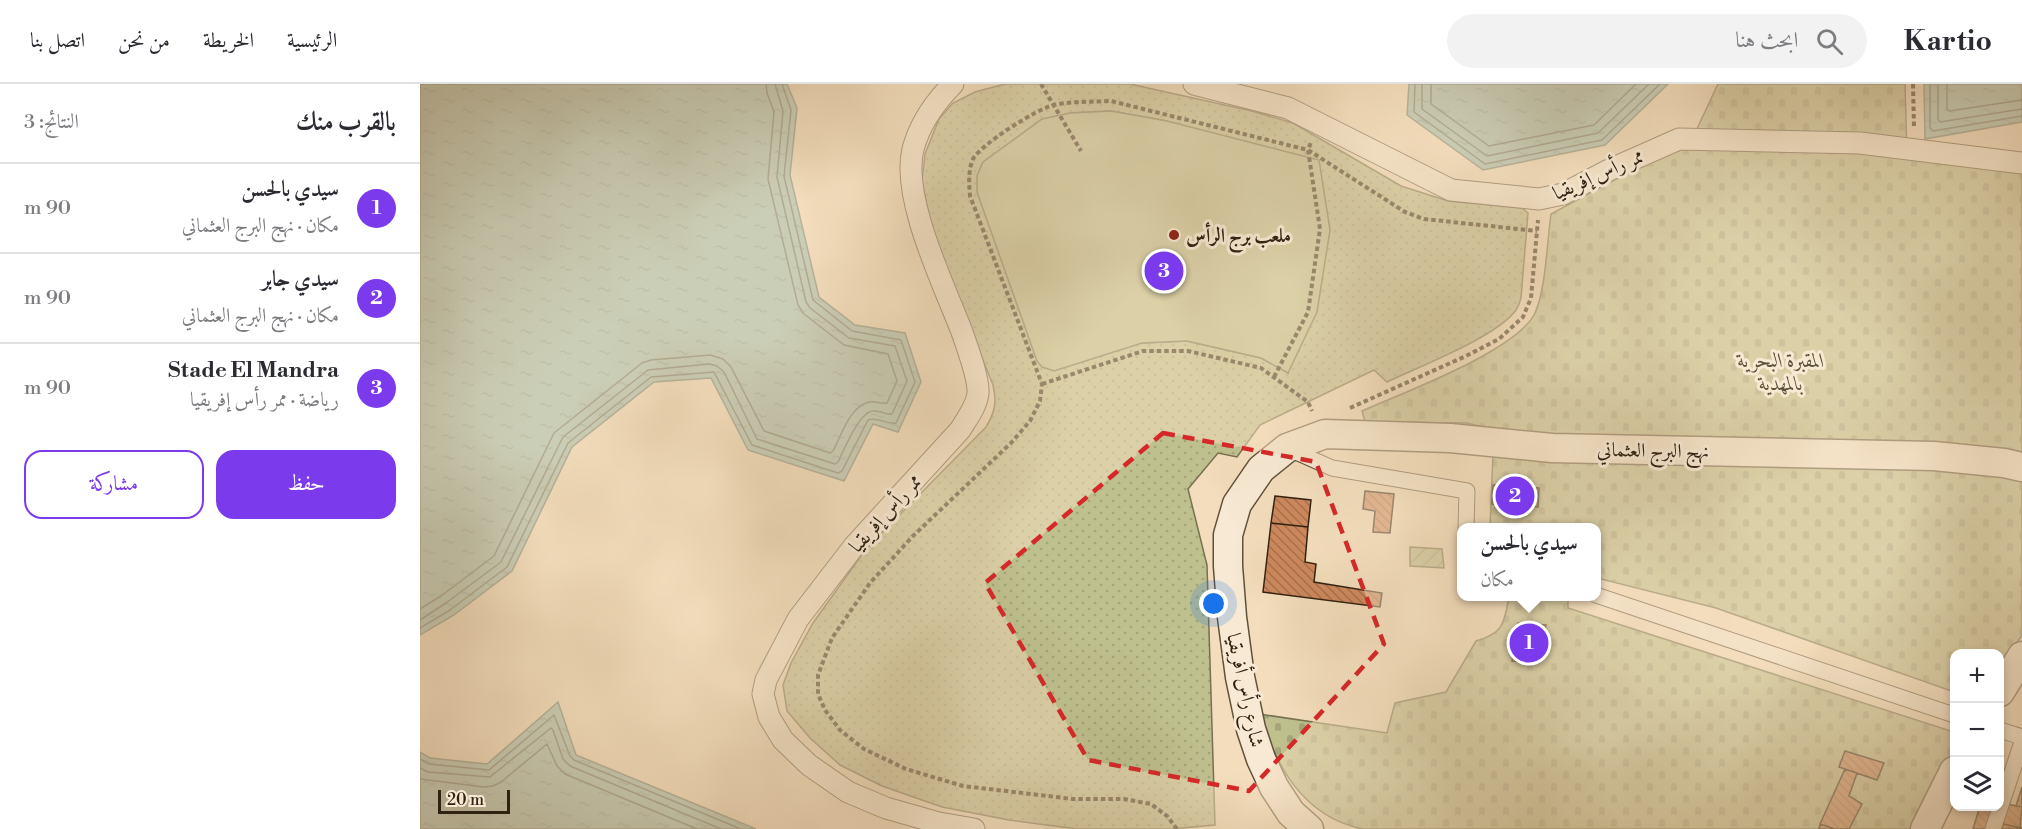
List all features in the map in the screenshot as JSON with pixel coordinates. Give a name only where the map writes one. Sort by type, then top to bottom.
[{"type":"street","name":"ممر رأس إفريقيا","points":[[953,84],[937,100],[921,125],[913,152],[911,185],[921,226],[972,360],[978,394],[960,430],[855,545],[798,619],[766,680],[763,694],[768,717],[783,740],[809,765],[848,792],[886,808],[939,823],[974,829]]},
{"type":"street","name":"ممر رأس إفريقيا","points":[[1194,84],[1288,108],[1451,190],[1539,199],[1563,194],[1679,139],[1860,143],[2022,163]]},
{"type":"street","name":"نهج البرج العثماني","points":[[1287,448],[1325,435],[1450,438],[1552,448],[1934,456],[2022,467]]},
{"type":"street","name":"شارع رأس أفريقيا","points":[[1287,448],[1261,469],[1237,504],[1228,535],[1228,566],[1240,677],[1251,729],[1274,787],[1291,813],[1309,829]]},
{"type":"street","points":[[2004,685],[2022,656]]},
{"type":"street","points":[[1925,829],[1950,779]]},
{"type":"lane","points":[[1287,448],[1332,468],[1467,491],[1466,523]]},
{"type":"lane","points":[[1601,597],[1950,714]]},
{"type":"lane","points":[[2004,731],[2022,737]]},
{"type":"lane","points":[[1993,829],[2022,742]]},
{"type":"path","points":[[1041,84],[1081,151]]},
{"type":"path","points":[[1913,84],[1914,150]]},
{"type":"path","points":[[1177,829],[1167,816],[1150,804],[1124,799],[1073,799],[963,786],[906,769],[864,749],[840,730],[825,710],[818,694],[818,675],[832,638],[870,584],[913,536],[1011,442],[1030,421],[1040,401],[1042,384],[970,196],[969,175],[974,158],[984,147],[1036,112],[1054,105],[1111,102],[1308,150],[1405,212],[1424,219],[1537,231]]},
{"type":"path","points":[[1274,377],[1308,312],[1320,229],[1308,150],[1317,123]]},
{"type":"path","points":[[1042,384],[1143,351],[1188,351],[1261,368],[1308,402],[1325,435],[1342,411],[1499,339],[1522,317],[1531,298],[1539,199]]},
{"type":"highlighted area","points":[[1163,433],[1316,462],[1384,644],[1249,791],[1088,760],[985,583]]},
{"type":"green space","points":[[1005,84],[1130,84],[1252,111],[1293,123],[1401,186],[1448,201],[1522,208],[1528,213],[1521,298],[1516,310],[1506,320],[1475,341],[1387,382],[1374,370],[1260,425],[1237,457],[1218,453],[1188,489],[1207,565],[1215,825],[1171,829],[1077,829],[1009,820],[942,807],[882,786],[840,765],[810,738],[787,711],[783,685],[791,663],[813,623],[866,549],[986,427],[993,412],[995,397],[993,385],[933,237],[922,181],[925,154],[939,119],[953,103],[975,92]],"holes":[[[1111,111],[1167,121],[1288,373],[1261,358],[1187,341],[1142,343],[1070,113]]]},
{"type":"green space","name":"المقبرة البحرية بالمهدية","points":[[1718,84],[1905,84],[1907,157],[2022,164],[2022,635],[2004,661],[2004,649],[1950,649],[1950,691],[1716,608],[1601,579],[1601,523],[1490,523],[1494,430],[1467,423],[1365,422],[1362,411],[1457,370],[1506,342],[1524,327],[1535,313],[1542,291],[1551,214],[1653,159],[1688,148]]},
{"type":"green space","points":[[1111,111],[1167,121],[1319,160],[1330,230],[1317,312],[1288,373],[1261,358],[1187,341],[1142,343],[1054,371],[1042,367],[1037,361],[977,192],[977,176],[983,162],[1042,119],[1070,113]]},
{"type":"green space","points":[[1410,547],[1442,549],[1444,568],[1410,566]]},
{"type":"green space","points":[[1508,601],[1568,601],[1568,608],[1950,731],[1950,757],[1914,829],[1363,829],[1342,823],[1324,813],[1295,787],[1274,753],[1259,714],[1387,733],[1395,703],[1446,692],[1476,641],[1492,634],[1504,620]]},
{"type":"water","points":[[420,84],[787,84],[797,108],[790,175],[819,297],[855,325],[905,333],[921,382],[898,432],[873,424],[844,481],[748,450],[711,378],[654,382],[572,447],[512,571],[454,615],[420,635]]},
{"type":"water","points":[[1409,84],[1668,84],[1605,145],[1483,170],[1407,115]]},
{"type":"water","points":[[1924,84],[2022,84],[2022,122],[1925,139]]},
{"type":"water","points":[[558,702],[576,755],[756,829],[420,829],[420,752],[430,758],[487,764]]},
{"type":"building","points":[[1493,485],[1539,488],[1538,507],[1492,504]]},
{"type":"building","points":[[1365,491],[1394,494],[1390,533],[1373,532],[1375,511],[1363,509]]},
{"type":"building","points":[[1275,496],[1311,500],[1308,527],[1271,523]]},
{"type":"building","points":[[1271,523],[1308,527],[1305,562],[1316,564],[1314,582],[1382,593],[1380,607],[1263,592]]},
{"type":"building","points":[[1518,623],[1546,625],[1539,663],[1512,661]]},
{"type":"building","points":[[1845,751],[1884,763],[1877,780],[1839,767]]},
{"type":"building","points":[[1845,769],[1857,773],[1849,796],[1862,804],[1849,829],[1835,829],[1820,824]]},
{"type":"building","points":[[2022,787],[2022,807],[2016,806]]},
{"type":"building","points":[[2007,804],[2022,807],[2020,828],[2003,824]]},
{"type":"building","points":[[1978,811],[1992,811],[1987,829],[1973,829]]},
{"type":"building","points":[[1820,824],[1835,829],[1819,829]]},
{"type":"building","points":[[2003,824],[2022,828],[2022,829],[2002,829]]},
{"type":"place","name":"ملعب برج الرأس","points":[[1174,235]]},
{"type":"place","name":"Stade El Mandra","points":[[1164,271]]},
{"type":"place","name":"سيدي جابر","points":[[1515,496]]},
{"type":"place","name":"سيدي بالحسن","points":[[1529,643]]}]
